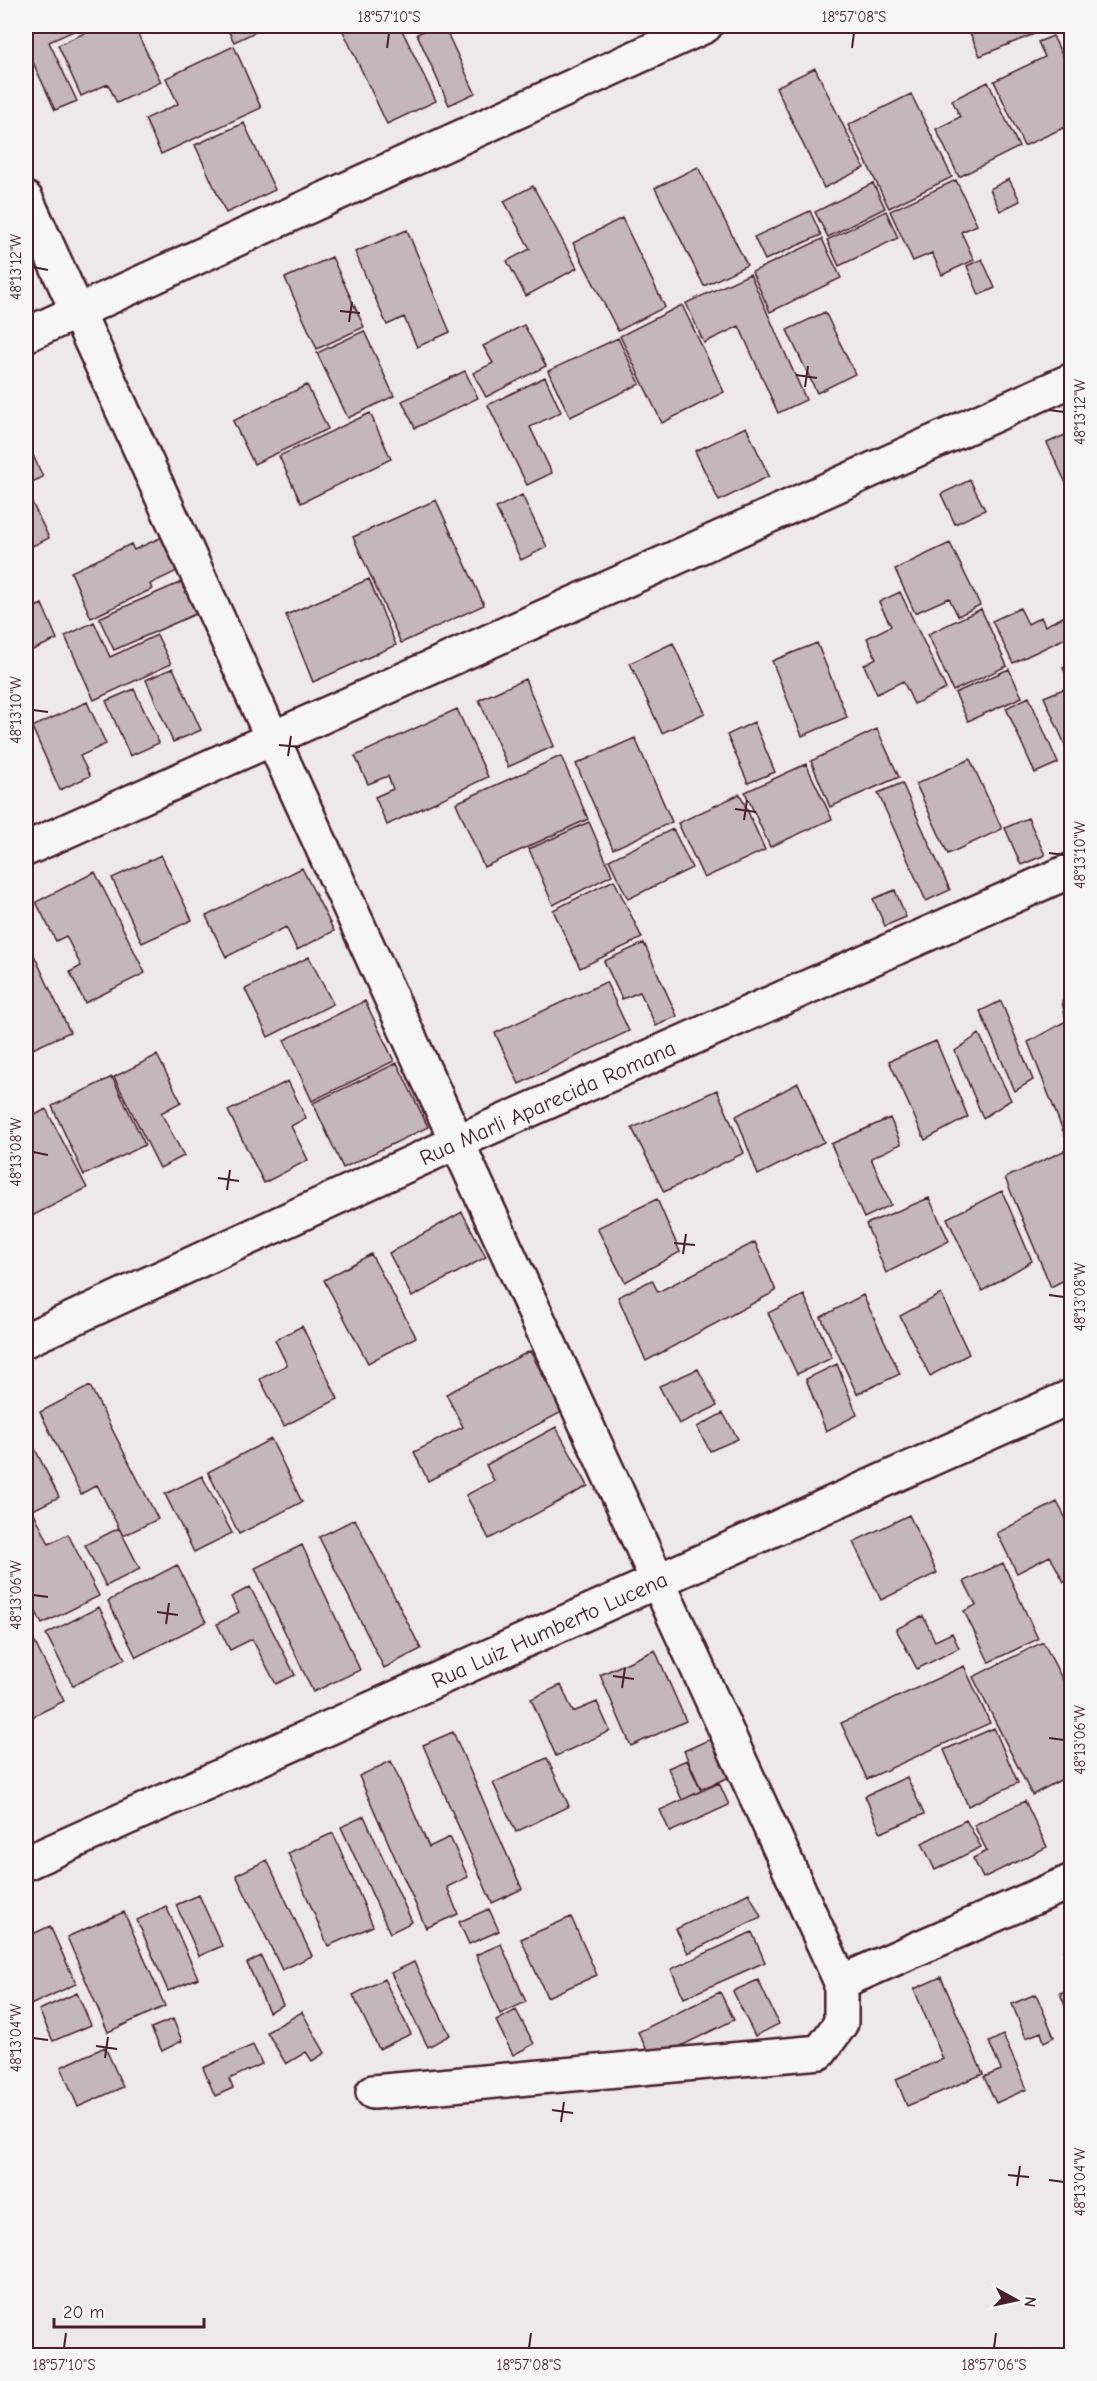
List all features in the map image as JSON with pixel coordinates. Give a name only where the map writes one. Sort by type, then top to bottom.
[{"type":"street","points":[[26,335],[705,26]]},
{"type":"street","points":[[26,199],[841,1982],[841,2024],[820,2052],[373,2092]]},
{"type":"street","points":[[26,849],[1071,380]]},
{"type":"street","name":"Rua Marli Aparecida Romana","points":[[26,1340],[457,1142],[1071,870]]},
{"type":"street","name":"Rua Luiz Humberto Lucena","points":[[26,1863],[1071,1396]]},
{"type":"street","points":[[841,1982],[1071,1881]]},
{"type":"building","points":[[26,26],[74,26],[76,30],[49,42],[77,101],[55,110],[26,47]]},
{"type":"building","points":[[100,26],[134,26],[161,82],[117,103],[108,84],[81,96],[58,45]]},
{"type":"building","points":[[226,26],[268,26],[234,42]]},
{"type":"building","points":[[356,26],[400,26],[436,101],[387,124],[343,31]]},
{"type":"building","points":[[434,26],[444,26],[475,93],[449,105],[417,34]]},
{"type":"building","points":[[967,26],[1030,26],[1034,34],[980,56]]},
{"type":"building","points":[[1053,36],[1072,76],[1072,124],[1024,146],[994,81],[1045,57],[1038,42]]},
{"type":"building","points":[[234,46],[261,108],[161,154],[145,119],[178,104],[166,78]]},
{"type":"building","points":[[815,68],[864,168],[824,188],[776,87]]},
{"type":"building","points":[[988,82],[1019,147],[959,177],[936,129],[960,117],[952,100]]},
{"type":"building","points":[[911,94],[952,177],[889,208],[848,125]]},
{"type":"building","points":[[244,123],[275,190],[226,213],[195,145]]},
{"type":"building","points":[[698,167],[747,265],[704,286],[655,188]]},
{"type":"building","points":[[1009,179],[1020,201],[1000,211],[990,189]]},
{"type":"building","points":[[956,180],[977,225],[961,232],[974,260],[942,275],[932,253],[913,261],[890,211]]},
{"type":"building","points":[[873,183],[885,208],[828,237],[815,212]]},
{"type":"building","points":[[533,186],[577,268],[526,296],[507,261],[530,249],[504,201]]},
{"type":"building","points":[[810,211],[821,235],[765,260],[754,237]]},
{"type":"building","points":[[886,211],[898,238],[839,266],[827,240]]},
{"type":"building","points":[[622,218],[665,307],[618,331],[573,243]]},
{"type":"building","points":[[407,230],[450,332],[417,347],[404,317],[387,325],[355,252]]},
{"type":"building","points":[[822,239],[841,278],[770,312],[752,272]]},
{"type":"building","points":[[332,257],[364,327],[317,349],[285,278]]},
{"type":"building","points":[[982,259],[995,288],[979,295],[967,266]]},
{"type":"building","points":[[750,274],[806,400],[778,413],[739,326],[704,343],[686,303]]},
{"type":"building","points":[[682,305],[724,392],[662,423],[620,336]]},
{"type":"building","points":[[825,312],[855,374],[817,393],[787,330]]},
{"type":"building","points":[[524,325],[546,366],[486,397],[473,373],[493,363],[483,346]]},
{"type":"building","points":[[364,331],[394,396],[348,418],[317,353]]},
{"type":"building","points":[[618,338],[640,384],[570,417],[548,371]]},
{"type":"building","points":[[465,371],[478,398],[415,428],[402,401]]},
{"type":"building","points":[[545,377],[561,412],[530,427],[552,473],[527,485],[488,405]]},
{"type":"building","points":[[307,385],[328,429],[254,464],[233,421]]},
{"type":"building","points":[[370,413],[391,459],[301,503],[279,456]]},
{"type":"building","points":[[746,427],[769,476],[719,501],[695,451]]},
{"type":"building","points":[[1072,432],[1072,496],[1047,443]]},
{"type":"building","points":[[32,453],[43,477],[26,485],[26,456]]},
{"type":"building","points":[[970,480],[985,510],[955,524],[941,494]]},
{"type":"building","points":[[26,490],[49,538],[26,549]]},
{"type":"building","points":[[522,495],[547,547],[521,560],[496,508]]},
{"type":"building","points":[[436,500],[484,605],[401,643],[353,537]]},
{"type":"building","points":[[162,537],[177,571],[150,584],[152,589],[91,618],[71,572],[131,544],[134,550]]},
{"type":"building","points":[[950,543],[980,605],[958,616],[949,598],[915,613],[895,569]]},
{"type":"building","points":[[369,579],[396,645],[313,682],[286,615]]},
{"type":"building","points":[[186,580],[200,612],[114,650],[99,618]]},
{"type":"building","points":[[900,592],[946,689],[914,704],[903,681],[877,694],[864,665],[876,658],[867,638],[891,626],[879,602]]},
{"type":"building","points":[[42,604],[57,639],[26,653],[26,611]]},
{"type":"building","points":[[1020,608],[1028,624],[1041,617],[1045,626],[1071,613],[1072,635],[1013,663],[992,621]]},
{"type":"building","points":[[981,609],[1007,666],[953,691],[928,634]]},
{"type":"building","points":[[94,622],[110,657],[157,635],[171,664],[94,700],[65,636]]},
{"type":"building","points":[[673,643],[705,713],[662,733],[630,663]]},
{"type":"building","points":[[817,643],[847,717],[802,736],[772,661]]},
{"type":"building","points":[[1072,664],[1072,745],[1066,747],[1044,697],[1071,686],[1063,668]]},
{"type":"building","points":[[173,668],[201,730],[173,742],[146,680]]},
{"type":"building","points":[[1009,669],[1022,697],[968,721],[955,693]]},
{"type":"building","points":[[525,679],[554,746],[508,767],[479,700]]},
{"type":"building","points":[[134,689],[159,743],[130,756],[106,701]]},
{"type":"building","points":[[1029,697],[1058,763],[1035,773],[1006,708]]},
{"type":"building","points":[[87,702],[106,744],[80,756],[90,776],[60,790],[32,727]]},
{"type":"building","points":[[457,709],[488,777],[387,825],[375,797],[393,789],[388,776],[368,784],[355,756]]},
{"type":"building","points":[[754,722],[775,772],[748,783],[727,735]]},
{"type":"building","points":[[877,729],[899,777],[830,807],[811,761]]},
{"type":"building","points":[[635,738],[672,822],[613,849],[576,764]]},
{"type":"building","points":[[561,756],[588,819],[484,867],[456,803]]},
{"type":"building","points":[[970,759],[1002,829],[948,854],[916,784]]},
{"type":"building","points":[[806,764],[832,819],[770,847],[745,792]]},
{"type":"building","points":[[902,783],[950,890],[926,901],[878,793]]},
{"type":"building","points":[[740,794],[765,850],[704,878],[678,823]]},
{"type":"building","points":[[1028,818],[1045,855],[1021,865],[1005,828]]},
{"type":"building","points":[[589,822],[612,875],[553,905],[529,849]]},
{"type":"building","points":[[673,829],[692,868],[628,899],[609,860]]},
{"type":"building","points":[[161,855],[192,920],[142,943],[112,878]]},
{"type":"building","points":[[302,868],[334,931],[297,950],[286,927],[226,957],[206,916]]},
{"type":"building","points":[[95,872],[145,973],[85,1003],[70,972],[81,966],[66,936],[56,941],[36,902]]},
{"type":"building","points":[[614,880],[642,938],[580,968],[553,910]]},
{"type":"building","points":[[895,890],[906,917],[885,926],[873,899]]},
{"type":"building","points":[[26,938],[70,1032],[26,1052]]},
{"type":"building","points":[[644,943],[677,1016],[656,1026],[640,992],[622,999],[604,961]]},
{"type":"building","points":[[309,957],[333,1004],[268,1037],[245,989]]},
{"type":"building","points":[[606,982],[629,1031],[519,1084],[495,1033]]},
{"type":"building","points":[[1072,996],[1072,1132],[1065,1136],[1028,1042],[1066,1021],[1062,1001]]},
{"type":"building","points":[[365,1001],[394,1061],[312,1101],[284,1040]]},
{"type":"building","points":[[1001,1001],[1033,1080],[1015,1091],[980,1011]]},
{"type":"building","points":[[979,1034],[1011,1100],[983,1118],[955,1051]]},
{"type":"building","points":[[936,1041],[968,1117],[925,1140],[889,1061]]},
{"type":"building","points":[[157,1055],[181,1102],[161,1113],[184,1156],[160,1168],[114,1077]]},
{"type":"building","points":[[397,1063],[428,1127],[343,1168],[313,1103]]},
{"type":"building","points":[[112,1077],[145,1145],[84,1175],[52,1106]]},
{"type":"building","points":[[288,1081],[306,1118],[291,1126],[308,1160],[264,1183],[228,1111]]},
{"type":"building","points":[[798,1083],[824,1142],[758,1175],[736,1116]]},
{"type":"building","points":[[717,1090],[744,1153],[664,1192],[632,1128]]},
{"type":"building","points":[[46,1109],[87,1188],[26,1219],[26,1120]]},
{"type":"building","points":[[890,1118],[901,1144],[871,1158],[891,1205],[864,1218],[831,1144]]},
{"type":"building","points":[[1068,1149],[1072,1157],[1072,1276],[1051,1287],[1005,1178]]},
{"type":"building","points":[[1002,1191],[1032,1261],[982,1291],[947,1218]]},
{"type":"building","points":[[929,1198],[949,1241],[886,1273],[866,1224]]},
{"type":"building","points":[[657,1199],[680,1252],[625,1282],[597,1228]]},
{"type":"building","points":[[462,1212],[486,1257],[412,1297],[389,1253]]},
{"type":"building","points":[[755,1242],[776,1291],[646,1361],[618,1297],[652,1280],[658,1292]]},
{"type":"building","points":[[371,1254],[416,1337],[368,1363],[324,1280]]},
{"type":"building","points":[[941,1294],[969,1354],[930,1376],[900,1316]]},
{"type":"building","points":[[804,1295],[832,1358],[797,1374],[768,1313]]},
{"type":"building","points":[[863,1295],[900,1374],[857,1394],[821,1317]]},
{"type":"building","points":[[302,1326],[338,1399],[284,1426],[260,1379],[287,1365],[275,1340]]},
{"type":"building","points":[[530,1351],[562,1412],[428,1481],[414,1452],[463,1427],[446,1394]]},
{"type":"building","points":[[837,1364],[857,1415],[826,1431],[806,1379]]},
{"type":"building","points":[[698,1369],[717,1406],[679,1424],[659,1386]]},
{"type":"building","points":[[90,1386],[158,1519],[123,1536],[97,1485],[81,1494],[40,1412]]},
{"type":"building","points":[[723,1413],[738,1439],[710,1451],[697,1427]]},
{"type":"building","points":[[556,1427],[588,1486],[489,1539],[466,1495],[494,1481],[486,1465]]},
{"type":"building","points":[[26,1431],[59,1497],[33,1510],[26,1495]]},
{"type":"building","points":[[271,1439],[302,1502],[239,1534],[208,1472]]},
{"type":"building","points":[[202,1476],[232,1533],[194,1552],[165,1494]]},
{"type":"building","points":[[26,1496],[49,1544],[68,1534],[99,1596],[42,1624],[26,1591]]},
{"type":"building","points":[[1057,1502],[1072,1530],[1072,1578],[1064,1582],[1050,1556],[1017,1573],[997,1533]]},
{"type":"building","points":[[909,1515],[937,1573],[881,1600],[853,1542]]},
{"type":"building","points":[[355,1519],[421,1649],[384,1668],[319,1537]]},
{"type":"building","points":[[119,1528],[140,1569],[106,1586],[85,1545]]},
{"type":"building","points":[[302,1545],[360,1670],[313,1692],[255,1568]]},
{"type":"building","points":[[1003,1563],[1038,1639],[989,1662],[964,1611],[976,1605],[964,1581]]},
{"type":"building","points":[[177,1565],[206,1622],[136,1657],[108,1601]]},
{"type":"building","points":[[250,1587],[295,1675],[276,1684],[252,1639],[230,1650],[217,1624],[239,1612],[231,1597]]},
{"type":"building","points":[[99,1607],[125,1659],[73,1686],[46,1634]]},
{"type":"building","points":[[923,1616],[935,1641],[952,1633],[959,1648],[917,1669],[896,1629]]},
{"type":"building","points":[[33,1639],[64,1701],[26,1720],[26,1643]]},
{"type":"building","points":[[1043,1642],[1072,1698],[1072,1774],[1032,1795],[973,1677]]},
{"type":"building","points":[[655,1650],[686,1721],[631,1746],[600,1675]]},
{"type":"building","points":[[964,1666],[990,1723],[867,1779],[841,1723]]},
{"type":"building","points":[[561,1685],[573,1712],[597,1702],[610,1731],[556,1756],[531,1699]]},
{"type":"building","points":[[994,1728],[1018,1783],[968,1806],[944,1750]]},
{"type":"building","points":[[453,1732],[522,1889],[492,1903],[423,1745]]},
{"type":"building","points":[[715,1737],[732,1776],[701,1789],[684,1751]]},
{"type":"building","points":[[547,1758],[569,1806],[516,1832],[493,1783]]},
{"type":"building","points":[[687,1760],[701,1791],[682,1800],[668,1768]]},
{"type":"building","points":[[391,1761],[429,1847],[450,1837],[468,1877],[447,1887],[458,1914],[426,1928],[359,1776]]},
{"type":"building","points":[[907,1777],[924,1814],[881,1833],[865,1796]]},
{"type":"building","points":[[719,1783],[729,1805],[670,1832],[660,1810]]},
{"type":"building","points":[[1025,1801],[1047,1847],[983,1878],[973,1858],[987,1851],[974,1825]]},
{"type":"building","points":[[364,1816],[412,1922],[390,1933],[341,1827]]},
{"type":"building","points":[[966,1820],[981,1847],[935,1870],[922,1843]]},
{"type":"building","points":[[333,1833],[373,1926],[328,1946],[288,1853]]},
{"type":"building","points":[[267,1860],[312,1956],[282,1970],[236,1875]]},
{"type":"building","points":[[749,1893],[761,1917],[688,1953],[676,1929]]},
{"type":"building","points":[[199,1895],[222,1946],[199,1956],[176,1905]]},
{"type":"building","points":[[166,1906],[198,1978],[168,1991],[137,1920]]},
{"type":"building","points":[[489,1909],[499,1931],[469,1944],[459,1922]]},
{"type":"building","points":[[124,1912],[165,2006],[108,2032],[67,1937]]},
{"type":"building","points":[[571,1917],[597,1975],[547,1997],[521,1939]]},
{"type":"building","points":[[50,1926],[76,1984],[26,2007],[26,1937]]},
{"type":"building","points":[[752,1932],[765,1962],[684,1998],[671,1969]]},
{"type":"building","points":[[501,1944],[526,2002],[500,2014],[476,1955]]},
{"type":"building","points":[[1072,1948],[1072,1969],[1064,1951]]},
{"type":"building","points":[[261,1956],[283,2005],[269,2012],[247,1963]]},
{"type":"building","points":[[414,1962],[450,2035],[428,2047],[391,1973]]},
{"type":"building","points":[[941,1977],[983,2074],[907,2106],[896,2079],[943,2059],[914,1989]]},
{"type":"building","points":[[384,1979],[411,2034],[379,2049],[353,1995]]},
{"type":"building","points":[[758,1980],[779,2024],[755,2036],[733,1991]]},
{"type":"building","points":[[1072,1988],[1072,2018],[1070,2019],[1060,1993]]},
{"type":"building","points":[[720,1992],[734,2020],[652,2060],[638,2032]]},
{"type":"building","points":[[77,1993],[91,2025],[53,2041],[39,2010]]},
{"type":"building","points":[[1036,1994],[1054,2037],[1044,2042],[1041,2032],[1026,2038],[1012,2004]]},
{"type":"building","points":[[516,2010],[534,2044],[513,2055],[496,2021]]},
{"type":"building","points":[[302,2012],[325,2053],[312,2061],[306,2052],[286,2064],[267,2032]]},
{"type":"building","points":[[173,2019],[182,2041],[162,2051],[151,2028]]},
{"type":"building","points":[[1003,2035],[1027,2089],[996,2103],[984,2077],[1001,2070],[989,2042]]},
{"type":"building","points":[[253,2045],[262,2064],[229,2079],[233,2088],[215,2096],[203,2068]]},
{"type":"building","points":[[105,2047],[123,2087],[78,2107],[61,2067]]}]
